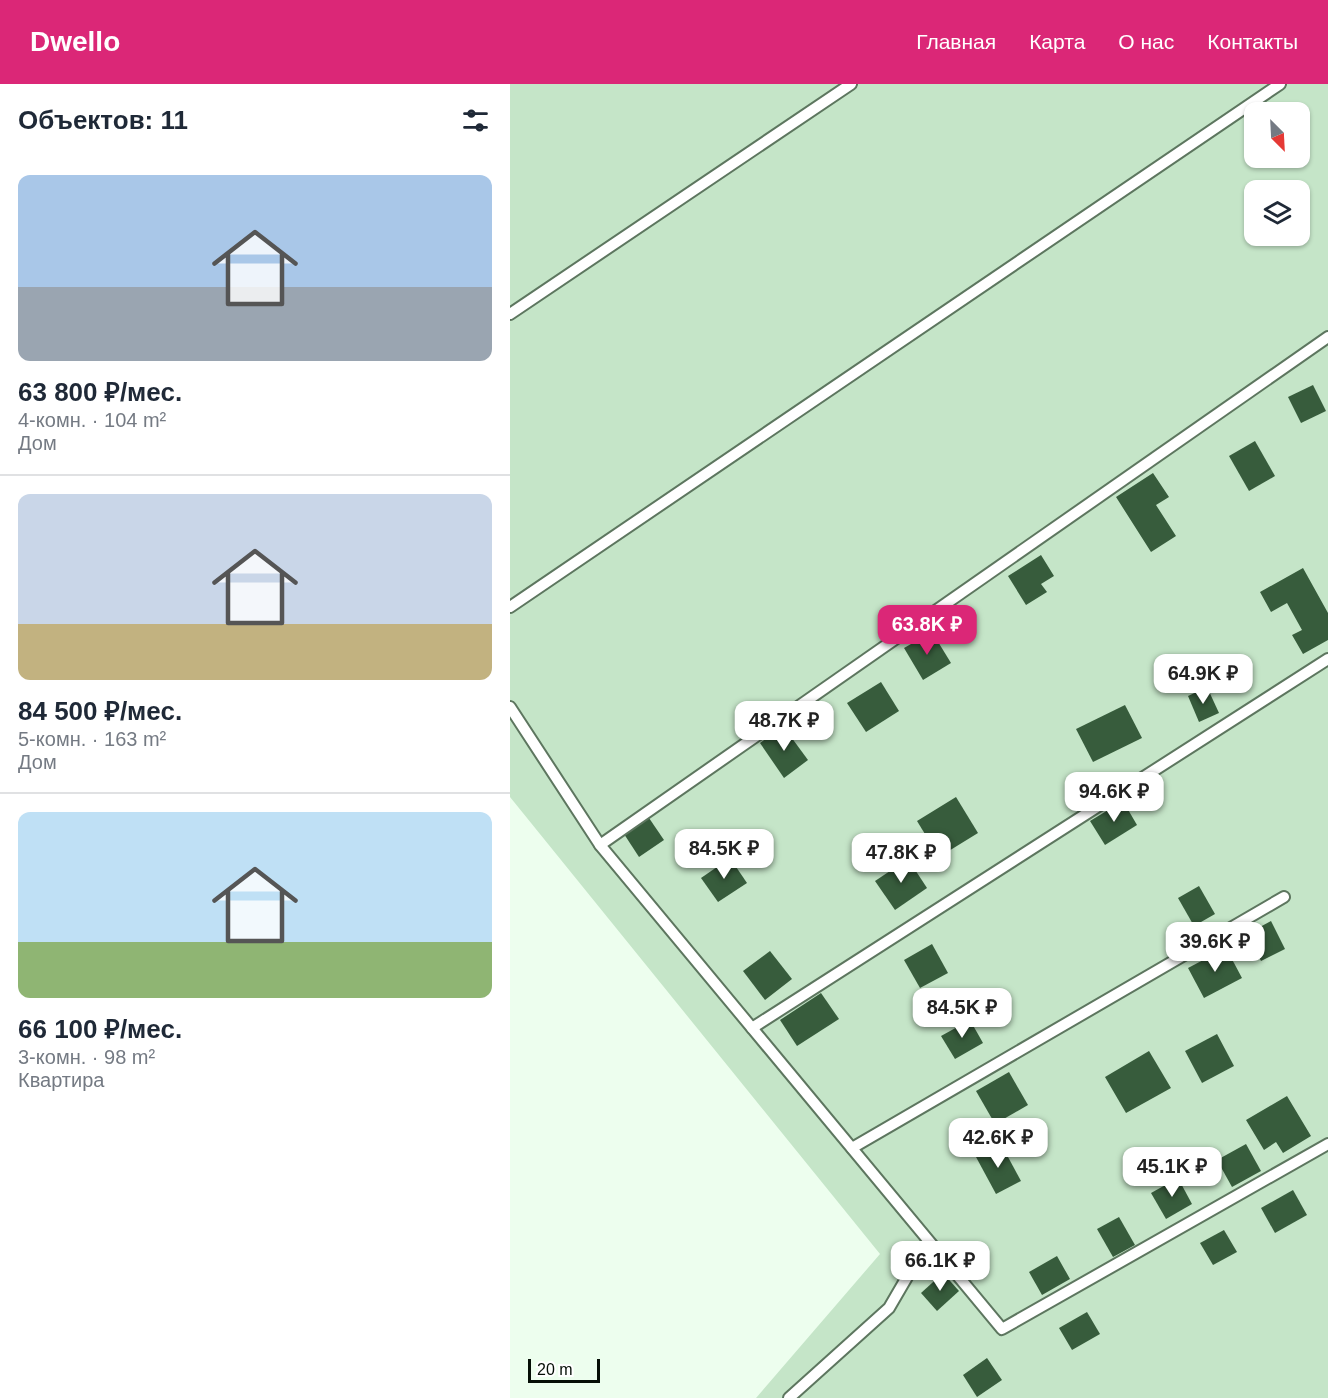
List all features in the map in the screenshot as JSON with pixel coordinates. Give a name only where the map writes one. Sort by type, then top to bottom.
[{"type":"lane","points":[[510,314],[851,84]]},
{"type":"lane","points":[[510,607],[1280,84]]},
{"type":"lane","points":[[600,844],[1328,337]]},
{"type":"lane","points":[[752,1028],[1328,659]]},
{"type":"lane","points":[[510,707],[600,844],[1002,1329],[1328,1144]]},
{"type":"lane","points":[[852,1148],[1284,897]]},
{"type":"lane","points":[[789,1398],[889,1308],[928,1241]]},
{"type":"green space","points":[[510,84],[1328,84],[1328,1398],[756,1398],[880,1254],[510,797]]},
{"type":"building","points":[[1313,385],[1326,411],[1301,423],[1288,397]]},
{"type":"building","points":[[1255,441],[1275,476],[1249,491],[1229,456]]},
{"type":"building","points":[[1153,473],[1169,497],[1156,505],[1176,536],[1151,552],[1116,497]]},
{"type":"building","points":[[1041,555],[1054,576],[1041,584],[1047,592],[1026,605],[1008,576]]},
{"type":"building","points":[[1303,568],[1328,613],[1328,640],[1303,654],[1292,635],[1302,630],[1287,603],[1271,612],[1260,592]]},
{"type":"building","points":[[932,632],[951,663],[923,680],[904,648]]},
{"type":"building","points":[[881,682],[899,711],[866,732],[847,703]]},
{"type":"building","points":[[1207,687],[1219,713],[1199,722],[1188,696]]},
{"type":"building","points":[[1125,705],[1142,738],[1093,762],[1076,729]]},
{"type":"building","points":[[783,726],[808,760],[784,778],[760,743]]},
{"type":"building","points":[[956,797],[978,833],[939,857],[917,821]]},
{"type":"building","points":[[1123,801],[1137,825],[1105,845],[1090,821]]},
{"type":"building","points":[[649,818],[664,840],[639,857],[624,834]]},
{"type":"building","points":[[730,858],[747,883],[718,902],[701,878]]},
{"type":"building","points":[[908,859],[927,888],[895,910],[875,881]]},
{"type":"building","points":[[1199,886],[1215,914],[1194,926],[1178,898]]},
{"type":"building","points":[[1271,921],[1285,949],[1261,961],[1247,934]]},
{"type":"building","points":[[932,944],[948,973],[920,988],[904,960]]},
{"type":"building","points":[[1226,948],[1242,978],[1204,998],[1188,968]]},
{"type":"building","points":[[770,951],[792,979],[765,1000],[743,971]]},
{"type":"building","points":[[821,993],[839,1019],[797,1046],[780,1020]]},
{"type":"building","points":[[970,1020],[983,1043],[955,1059],[941,1036]]},
{"type":"building","points":[[1217,1034],[1234,1066],[1202,1083],[1185,1051]]},
{"type":"building","points":[[1149,1051],[1171,1088],[1126,1113],[1105,1077]]},
{"type":"building","points":[[1009,1072],[1028,1105],[995,1124],[976,1091]]},
{"type":"building","points":[[1287,1096],[1311,1136],[1283,1153],[1276,1142],[1264,1150],[1246,1120]]},
{"type":"building","points":[[1001,1144],[1021,1181],[996,1194],[976,1157]]},
{"type":"building","points":[[1246,1144],[1261,1171],[1232,1187],[1217,1160]]},
{"type":"building","points":[[1178,1178],[1192,1204],[1166,1219],[1151,1193]]},
{"type":"building","points":[[1293,1190],[1307,1215],[1275,1233],[1261,1208]]},
{"type":"building","points":[[1119,1217],[1135,1245],[1113,1257],[1097,1229]]},
{"type":"building","points":[[1224,1230],[1237,1252],[1213,1265],[1200,1243]]},
{"type":"building","points":[[1057,1256],[1070,1279],[1042,1295],[1029,1272]]},
{"type":"building","points":[[943,1273],[959,1291],[937,1311],[921,1293]]},
{"type":"building","points":[[1087,1312],[1100,1334],[1072,1350],[1059,1328]]},
{"type":"building","points":[[987,1358],[1002,1380],[977,1397],[963,1375]]}]
